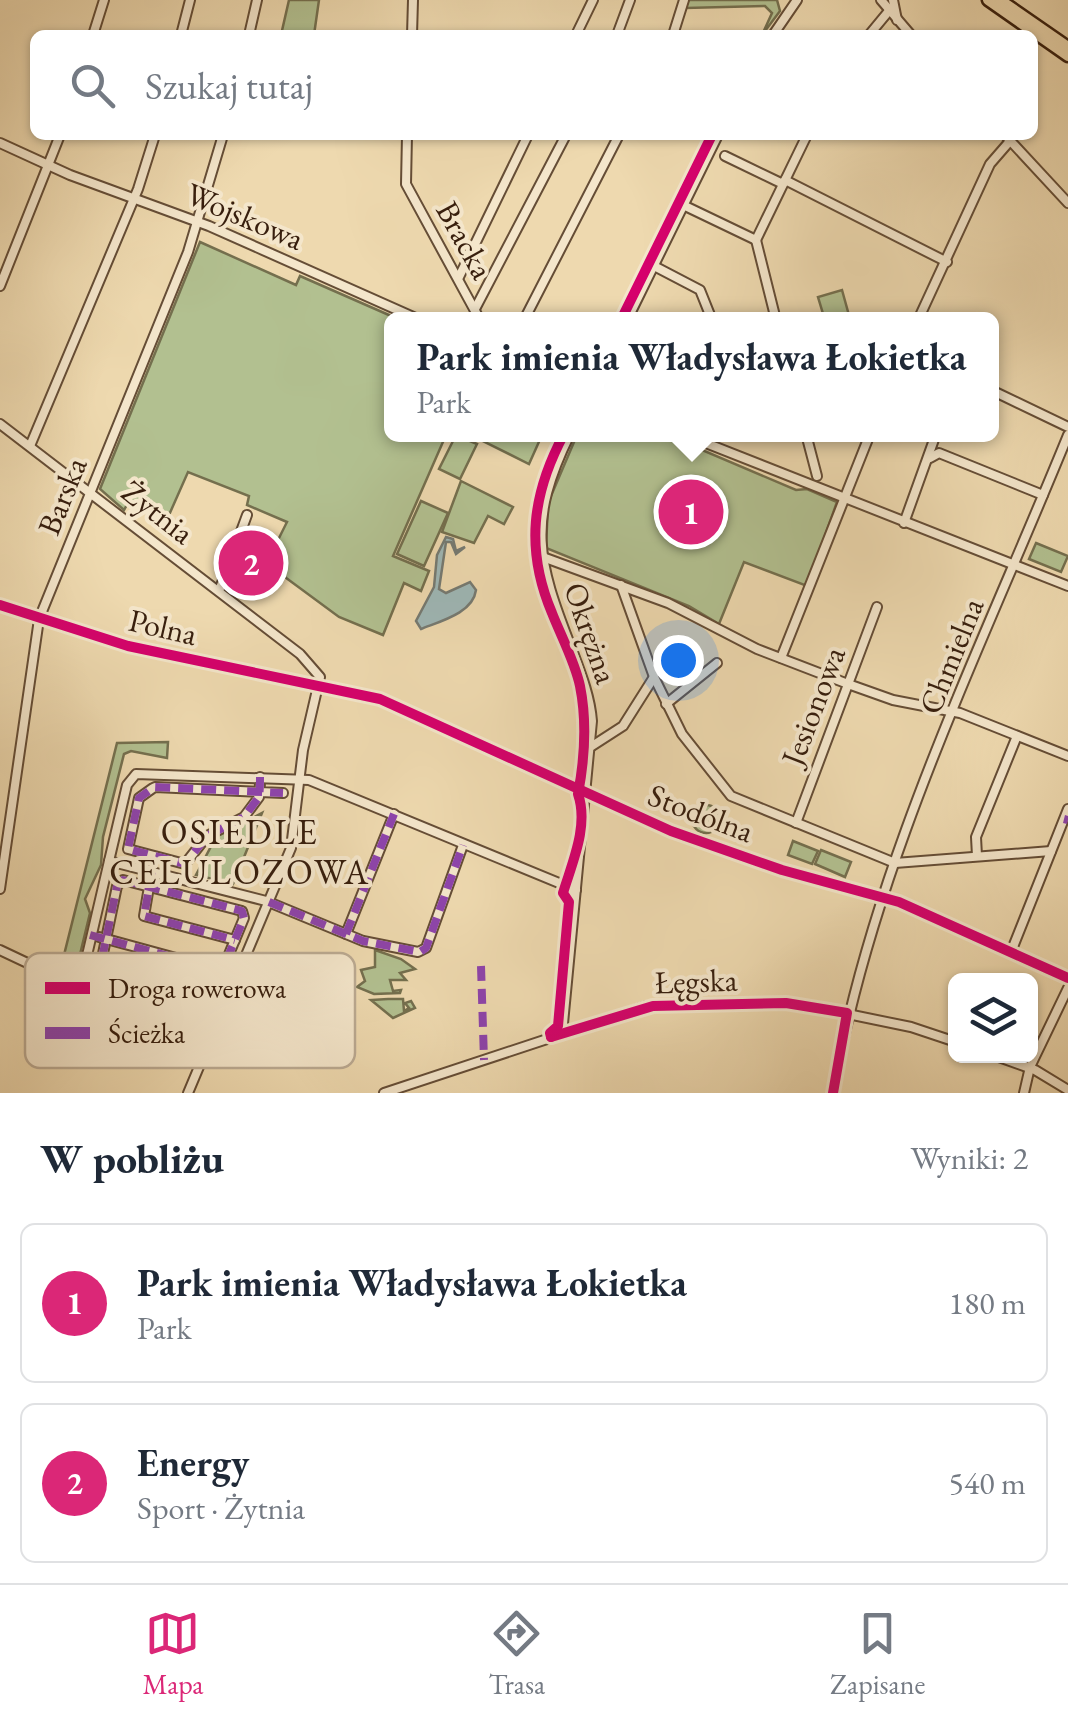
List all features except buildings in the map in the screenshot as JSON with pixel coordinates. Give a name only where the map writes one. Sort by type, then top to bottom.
[{"type":"main road","points":[[988,0],[1031,30]]},
{"type":"main road","points":[[1000,0],[1068,48]]},
{"type":"main road","points":[[1038,35],[1068,56]]},
{"type":"street","points":[[95,30],[104,0]]},
{"type":"street","points":[[182,30],[190,0]]},
{"type":"street","points":[[250,30],[257,0]]},
{"type":"street","points":[[412,30],[414,0]]},
{"type":"street","points":[[578,30],[593,0]]},
{"type":"street","points":[[620,30],[630,0]]},
{"type":"street","points":[[675,30],[684,0]]},
{"type":"street","points":[[777,30],[795,0]]},
{"type":"street","points":[[882,0],[906,30]]},
{"type":"street","points":[[893,0],[898,22]]},
{"type":"street","points":[[874,30],[888,12]]},
{"type":"street","points":[[0,286],[58,140]]},
{"type":"street","points":[[30,446],[134,199],[153,140]]},
{"type":"street","name":"Barska","points":[[0,888],[39,619],[199,222],[223,140]]},
{"type":"street","name":"Bracka","points":[[407,140],[406,184],[476,312]]},
{"type":"street","points":[[459,277],[526,140]]},
{"type":"street","points":[[475,309],[563,140]]},
{"type":"street","points":[[528,312],[617,140]]},
{"type":"street","points":[[631,312],[716,140]]},
{"type":"street","points":[[774,312],[756,240],[805,140]]},
{"type":"street","points":[[922,312],[990,164],[1006,140]]},
{"type":"street","points":[[1009,140],[1068,203]]},
{"type":"street","name":"Wojskowa","points":[[0,143],[48,166],[199,222],[402,312]]},
{"type":"street","points":[[726,156],[947,262]]},
{"type":"street","points":[[683,206],[756,240]]},
{"type":"street","points":[[654,266],[700,290],[709,312]]},
{"type":"street","points":[[999,394],[1068,427]]},
{"type":"street","name":"Żytnia","points":[[0,424],[306,658],[318,672],[320,686]]},
{"type":"street","name":"Chmielna","points":[[834,1093],[847,1014],[895,863],[1068,435]]},
{"type":"street","name":"Okrężna","points":[[562,1034],[592,746],[588,693],[540,556],[543,499],[567,442]]},
{"type":"street","points":[[709,442],[845,500],[1068,586]]},
{"type":"street","points":[[808,442],[816,476]]},
{"type":"street","points":[[781,658],[867,442]]},
{"type":"street","points":[[904,523],[934,442]]},
{"type":"street","points":[[930,458],[939,453],[1044,495]]},
{"type":"street","points":[[219,590],[247,515]]},
{"type":"street","points":[[540,556],[621,585],[848,684],[890,699],[955,713],[1068,756]]},
{"type":"street","points":[[621,585],[666,704],[686,740],[731,796],[895,863],[1051,851]]},
{"type":"street","name":"Polna","points":[[0,605],[128,646],[320,686]]},
{"type":"street","name":"Jesionowa","points":[[796,823],[877,606]]},
{"type":"street","points":[[666,704],[717,663]]},
{"type":"street","points":[[592,746],[623,726],[654,677]]},
{"type":"street","points":[[246,953],[293,840],[300,778],[320,686]]},
{"type":"street","name":"Stodólna","points":[[320,686],[380,699],[588,794],[727,852],[886,898],[1068,978]]},
{"type":"street","points":[[977,856],[978,834],[1018,736]]},
{"type":"street","points":[[86,953],[129,781],[139,773],[300,778],[576,890]]},
{"type":"street","points":[[179,879],[182,865],[210,833],[244,817],[260,792],[260,777]]},
{"type":"street","points":[[182,865],[130,851],[140,796],[153,788],[282,793]]},
{"type":"street","points":[[1011,952],[1068,809]]},
{"type":"street","points":[[346,934],[394,814]]},
{"type":"street","points":[[117,827],[131,830]]},
{"type":"street","points":[[108,862],[269,902],[376,944],[424,950],[462,844]]},
{"type":"street","points":[[152,872],[142,912],[146,917],[250,945]]},
{"type":"street","points":[[100,953],[119,882],[239,908],[244,918],[229,953]]},
{"type":"street","points":[[90,935],[156,953]]},
{"type":"street","points":[[0,950],[25,962]]},
{"type":"street","points":[[1024,1093],[1030,1067],[1068,988]]},
{"type":"street","name":"Łęgska","points":[[384,1093],[653,1006],[786,1002],[948,1040]]},
{"type":"street","points":[[1018,1063],[1068,1090]]},
{"type":"street","points":[[188,1093],[198,1068]]},
{"type":"green space","points":[[289,0],[319,0],[315,30],[282,30]]},
{"type":"green space","points":[[687,0],[777,0],[780,11],[764,30],[772,13],[765,6],[686,8]]},
{"type":"green space","points":[[200,242],[296,285],[300,276],[384,313],[384,442],[443,442],[393,556],[429,571],[421,591],[404,583],[383,635],[339,617],[274,569],[276,561],[269,558],[287,522],[247,505],[249,496],[188,472],[169,515],[128,503],[124,510],[100,489]]},
{"type":"green space","points":[[842,290],[848,312],[822,312],[818,297]]},
{"type":"green space","points":[[452,442],[477,444],[460,479],[439,469]]},
{"type":"green space","points":[[485,442],[539,442],[529,464]]},
{"type":"green space","points":[[574,442],[683,442],[796,490],[807,489],[837,502],[807,586],[744,562],[719,624],[689,606],[546,548],[548,503]]},
{"type":"green space","points":[[461,481],[513,507],[504,524],[488,516],[474,543],[442,532]]},
{"type":"green space","points":[[421,501],[448,513],[424,566],[397,554]]},
{"type":"green space","points":[[1036,543],[1068,556],[1061,572],[1029,559]]},
{"type":"green space","points":[[168,742],[167,758],[131,751],[124,754],[103,837],[101,865],[85,899],[90,913],[80,953],[64,953],[117,743]]},
{"type":"green space","points":[[706,805],[716,809],[720,819],[716,829],[706,833],[696,829],[692,819],[696,809]]},
{"type":"green space","points":[[262,813],[233,884],[196,875],[216,837]]},
{"type":"green space","points":[[793,841],[818,851],[812,864],[788,855]]},
{"type":"green space","points":[[821,850],[851,862],[845,877],[815,864]]},
{"type":"green space","points":[[375,950],[401,959],[415,969],[400,973],[406,980],[390,980],[393,991],[401,990],[400,993],[374,994],[357,987],[365,981],[361,970],[375,967]]},
{"type":"green space","points":[[403,999],[404,1011],[409,1008],[405,1003],[411,1001],[415,1008],[393,1018],[371,1000]]},
{"type":"water","points":[[446,537],[453,539],[456,551],[465,547],[456,554],[451,542],[446,542],[439,589],[446,593],[470,582],[476,590],[474,598],[463,610],[421,629],[416,621],[434,587],[437,555]]},
{"type":"marked path","points":[[260,777],[260,789],[260,792],[259,797],[244,817],[207,836],[185,864],[128,849],[139,798],[155,787],[283,793]]},
{"type":"marked path","points":[[346,934],[394,814]]},
{"type":"marked path","points":[[1064,819],[1068,820]]},
{"type":"marked path","points":[[269,902],[363,941],[420,952],[426,948],[463,845]]},
{"type":"marked path","points":[[152,872],[144,916],[235,940]]},
{"type":"marked path","points":[[123,880],[242,911],[244,918],[229,953]]},
{"type":"marked path","points":[[103,953],[117,886],[123,880]]},
{"type":"marked path","points":[[90,935],[157,953]]},
{"type":"marked path","points":[[481,966],[484,1060]]},
{"type":"cycle path","points":[[625,312],[710,140]]},
{"type":"cycle path","points":[[551,1037],[558,1026],[569,902],[563,893],[582,819],[578,794],[584,739],[580,686],[543,589],[535,544],[539,500],[560,442]]},
{"type":"cycle path","points":[[0,605],[128,646],[380,699],[671,831],[782,870],[899,902],[1068,978]]},
{"type":"cycle path","points":[[551,1037],[653,1006],[786,1003],[847,1013],[833,1093]]},
{"type":"place","name":"Park imienia Władysława Łokietka","points":[[691,512]]},
{"type":"place","name":"Energy","points":[[251,563]]},
{"type":"district","name":"OSIEDLE CELULOZOWA","points":[[240,851]]}]
